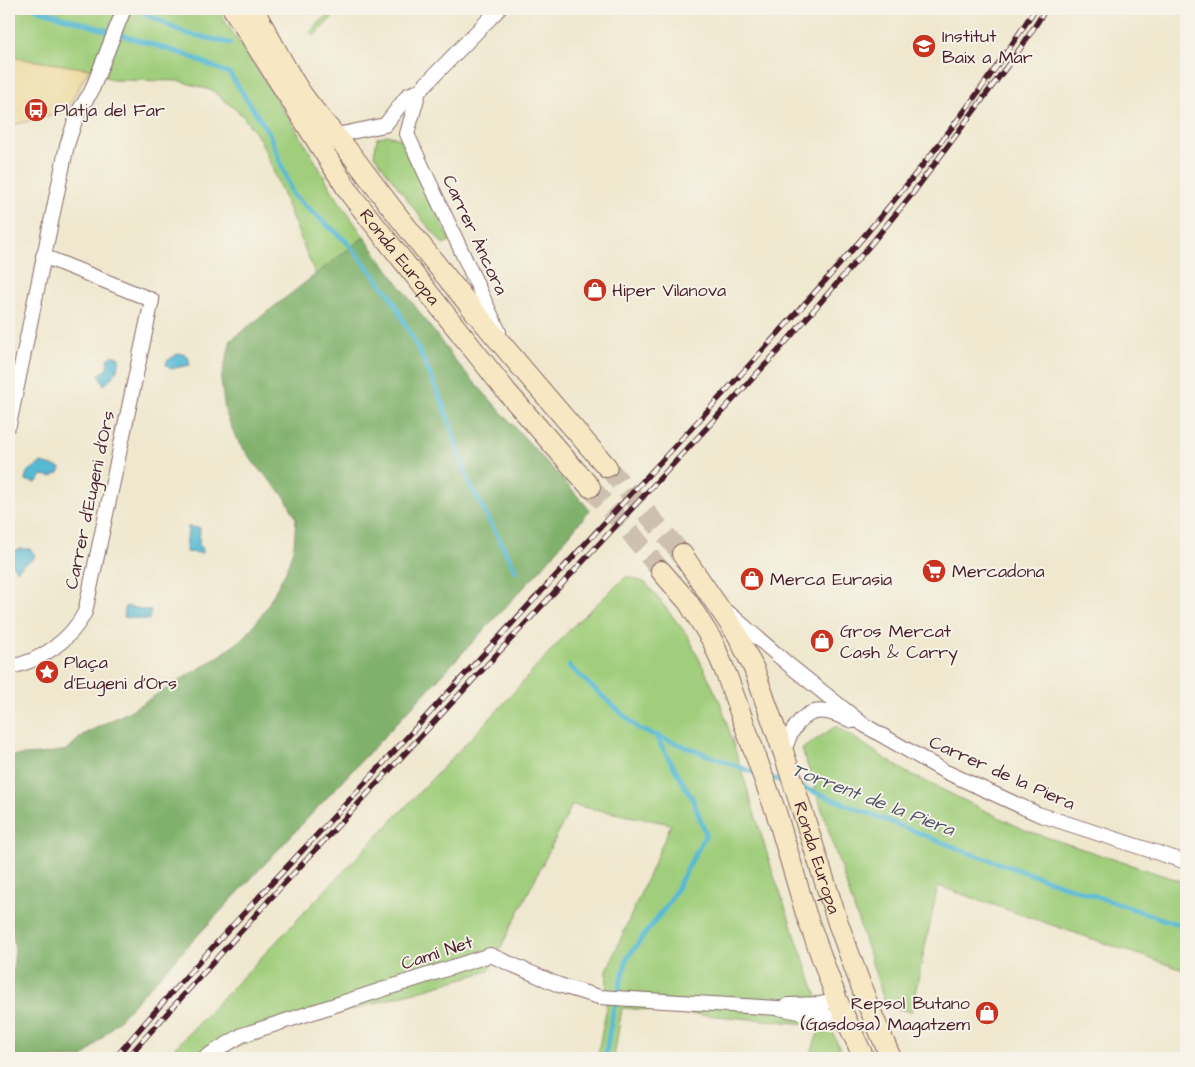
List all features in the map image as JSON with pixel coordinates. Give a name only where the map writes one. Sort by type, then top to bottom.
[{"type":"street","points":[[9,425],[67,145],[78,112],[91,92],[124,9]]},
{"type":"street","name":"Ronda Europa","points":[[233,9],[351,195],[507,392],[590,487]]},
{"type":"street","name":"Ronda Europa","points":[[253,9],[296,84],[319,119],[336,135],[389,206],[508,353],[607,467]]},
{"type":"street","points":[[385,125],[408,95],[419,91],[499,9]]},
{"type":"street","points":[[336,135],[385,125],[407,134],[419,91]]},
{"type":"street","name":"Carrer Àncora","points":[[407,134],[508,353]]},
{"type":"street","name":"Carrer d'Eugeni d'Ors","points":[[9,667],[23,664],[58,645],[71,635],[85,612],[152,300],[43,256]]},
{"type":"street","name":"Ronda Europa","points":[[682,554],[737,634],[754,669],[841,932],[868,1005],[891,1058]]},
{"type":"street","name":"Ronda Europa","points":[[661,571],[688,602],[713,642],[734,693],[749,741],[778,815],[806,914],[837,1000],[864,1058]]},
{"type":"street","name":"Carrer de la Piera","points":[[717,603],[789,666],[864,725],[944,771],[1038,814],[1186,862]]},
{"type":"street","name":"Carrer de la Piera","points":[[784,757],[787,739],[799,722],[806,716],[824,711],[864,725]]},
{"type":"street","name":"Camí Net","points":[[204,1058],[242,1035],[490,955],[559,985],[599,997],[778,1008],[845,1018]]},
{"type":"street","name":"Camí Net","points":[[778,1008],[789,1004],[820,1004],[837,1000]]},
{"type":"green space","points":[[9,9],[217,9],[303,140],[333,192],[364,237],[316,276],[261,141],[242,115],[213,91],[180,81],[113,80],[89,69],[9,57]]},
{"type":"green space","points":[[333,9],[341,9],[314,36],[310,32]]},
{"type":"green space","points":[[387,135],[405,140],[450,241],[443,244],[374,155],[377,138]]},
{"type":"green space","points":[[364,237],[457,363],[590,510],[541,569],[83,1058],[9,1058],[9,1013],[15,949],[9,907],[9,756],[67,750],[84,734],[130,711],[221,655],[244,638],[264,612],[286,571],[294,546],[296,518],[285,497],[253,462],[236,438],[225,411],[221,380],[231,340]]},
{"type":"green space","points":[[627,576],[646,583],[688,636],[721,704],[773,873],[817,997],[844,1058],[809,1058],[821,1025],[622,1008],[614,1058],[597,1058],[606,1011],[607,970],[671,824],[572,805],[489,971],[294,1026],[229,1050],[219,1058],[165,1058],[495,713],[574,625]]},
{"type":"green space","points":[[836,726],[906,772],[1025,830],[1186,883],[1186,971],[938,886],[911,1012],[886,1006],[802,749]]},
{"type":"sand","points":[[9,57],[89,69],[66,111],[9,126]]},
{"type":"water","points":[[179,353],[188,356],[190,365],[170,369],[166,365],[167,361]]},
{"type":"water","points":[[113,355],[119,358],[117,370],[104,385],[99,375],[107,369],[108,359]]},
{"type":"water","points":[[41,463],[61,468],[60,472],[51,477],[43,475],[36,483],[25,480],[27,472]]},
{"type":"water","points":[[188,527],[200,528],[199,545],[203,548],[202,553],[186,552]]},
{"type":"water","points":[[18,549],[30,549],[35,555],[33,559],[25,563],[17,571],[9,561],[9,555]]},
{"type":"water","points":[[125,606],[151,611],[149,620],[124,617]]},
{"type":"waterway","name":"Torrent de la Piera","points":[[36,9],[187,55],[230,74],[269,133],[293,195],[348,243],[390,295],[419,350],[443,404],[469,482],[516,571]]},
{"type":"waterway","points":[[137,9],[184,33],[230,43]]},
{"type":"waterway","name":"Torrent de la Piera","points":[[569,666],[639,729],[755,773]]},
{"type":"waterway","points":[[605,1058],[613,1012],[627,958],[670,901],[706,834],[692,798],[655,735]]},
{"type":"waterway","name":"Torrent de la Piera","points":[[768,777],[789,783]]},
{"type":"waterway","name":"Torrent de la Piera","points":[[799,786],[972,854],[1186,927]]},
{"type":"tunnel","points":[[607,467],[682,554]]},
{"type":"tunnel","points":[[590,487],[630,532],[661,571]]},
{"type":"railway","points":[[115,1058],[207,953],[567,564],[871,228],[957,121],[1035,9]]},
{"type":"railway","points":[[127,1058],[269,900],[778,351],[913,193],[1022,46],[1046,9]]},
{"type":"place","name":"Institut Baix a Mar","points":[[924,46]]},
{"type":"place","name":"Platja del Far","points":[[36,110]]},
{"type":"place","name":"Hiper Vilanova","points":[[595,290]]},
{"type":"place","name":"Mercadona","points":[[934,571]]},
{"type":"place","name":"Merca Eurasia","points":[[752,579]]},
{"type":"place","name":"Gros Mercat Cash & Carry","points":[[822,641]]},
{"type":"place","name":"Plaça d'Eugeni d'Ors","points":[[47,672]]},
{"type":"place","name":"Repsol Butano (Gasdosa) Magatzem","points":[[987,1013]]}]
